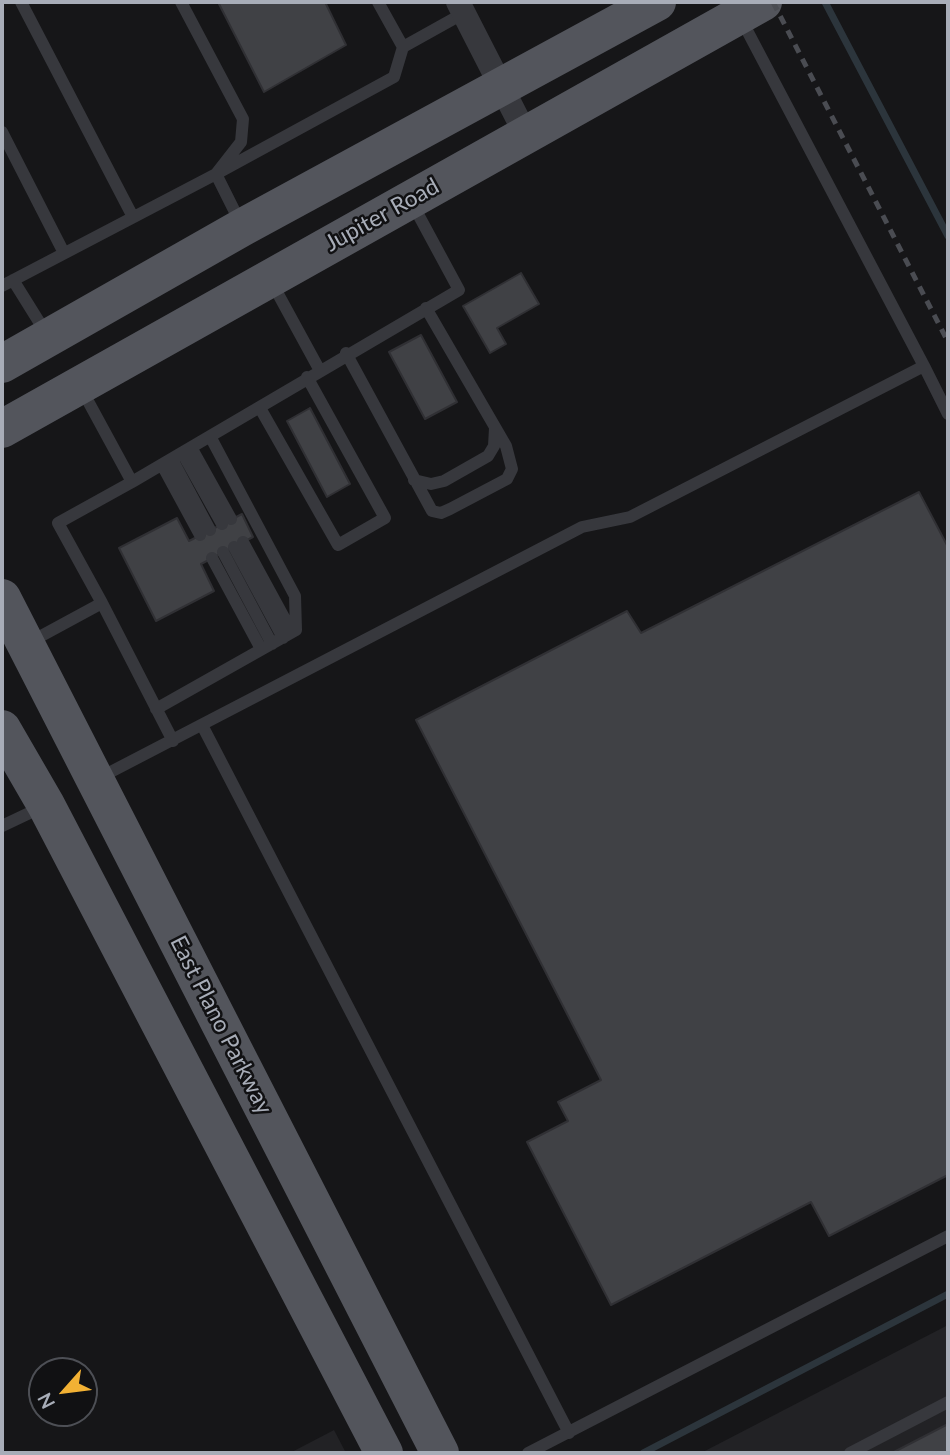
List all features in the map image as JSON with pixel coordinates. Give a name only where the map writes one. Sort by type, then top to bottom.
[{"type":"main road","points":[[2,364],[243,227],[657,2]]},
{"type":"main road","name":"Jupiter Road","points":[[2,429],[751,9]]},
{"type":"main road","points":[[243,227],[269,278]]},
{"type":"main road","name":"East Plano Parkway","points":[[2,598],[440,1453]]},
{"type":"main road","points":[[2,729],[46,805],[384,1453]]},
{"type":"main road","points":[[46,805],[96,779]]},
{"type":"street","points":[[461,7],[526,135]]},
{"type":"lane","points":[[21,2],[133,217]]},
{"type":"lane","points":[[181,2],[243,119],[241,142],[216,174]]},
{"type":"lane","points":[[378,2],[403,47]]},
{"type":"lane","points":[[48,337],[7,283],[394,77],[403,47],[461,7]]},
{"type":"lane","points":[[751,9],[948,414]]},
{"type":"lane","points":[[2,132],[64,253]]},
{"type":"lane","points":[[216,174],[243,227]]},
{"type":"lane","points":[[173,741],[58,523],[211,438],[319,369],[459,289],[411,200]]},
{"type":"lane","points":[[269,278],[319,369]]},
{"type":"lane","points":[[346,353],[432,511],[441,513],[507,480],[512,470],[510,458],[495,425],[426,308]]},
{"type":"lane","points":[[96,779],[203,727],[582,527],[630,517],[924,366]]},
{"type":"lane","points":[[260,408],[338,545],[385,518],[307,377]]},
{"type":"lane","points":[[79,384],[132,482]]},
{"type":"lane","points":[[414,480],[431,484],[444,481],[488,456],[494,446],[495,425]]},
{"type":"lane","points":[[156,709],[296,630],[295,596],[211,438]]},
{"type":"lane","points":[[177,457],[216,527],[177,457]]},
{"type":"lane","points":[[277,641],[228,550],[277,641]]},
{"type":"lane","points":[[27,644],[102,603]]},
{"type":"lane","points":[[203,727],[569,1433]]},
{"type":"lane","points":[[2,826],[46,805]]},
{"type":"lane","points":[[528,1453],[948,1236]]},
{"type":"lane","points":[[850,1453],[948,1402]]},
{"type":"shaded area","points":[[948,1325],[948,1453],[701,1453]]},
{"type":"shaded area","points":[[334,1430],[346,1453],[290,1453]]},
{"type":"building","points":[[218,2],[325,2],[346,45],[264,92]]},
{"type":"building","points":[[521,273],[539,304],[497,328],[506,344],[490,353],[463,306]]},
{"type":"building","points":[[421,335],[457,402],[425,419],[389,352]]},
{"type":"building","points":[[310,408],[350,484],[327,497],[287,421]]},
{"type":"building","points":[[919,492],[948,547],[948,1175],[829,1236],[811,1202],[611,1305],[527,1142],[568,1121],[558,1102],[601,1080],[416,720],[627,611],[641,633]]},
{"type":"building","points":[[242,514],[253,537],[201,564],[214,591],[156,621],[119,548],[177,518],[189,541]]},
{"type":"building","points":[[948,1424],[948,1453],[892,1453]]},
{"type":"waterway","points":[[825,2],[948,236]]},
{"type":"waterway","points":[[643,1453],[948,1294]]},
{"type":"railway","points":[[773,2],[948,342]]}]
